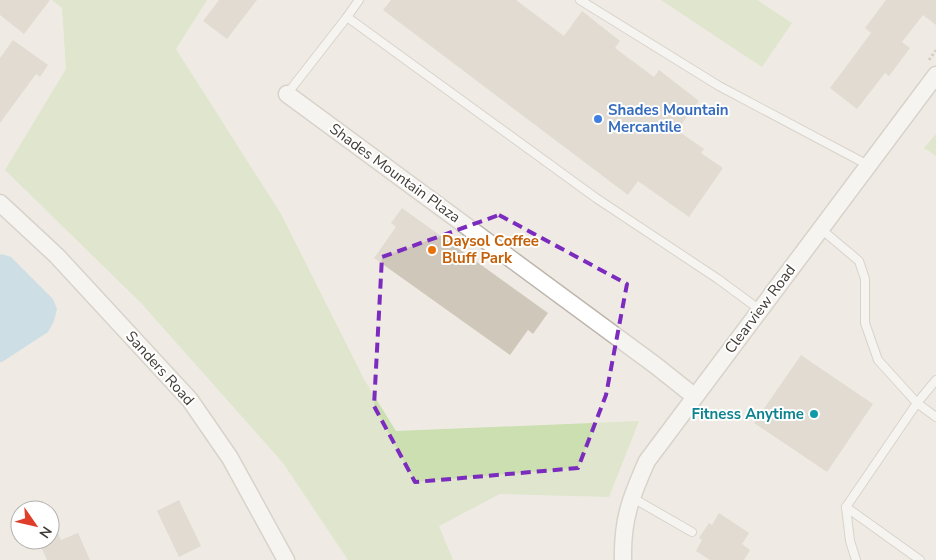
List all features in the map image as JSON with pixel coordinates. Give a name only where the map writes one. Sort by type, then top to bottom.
[{"type":"street","name":"Clearview Road","points":[[623,560],[622,537],[631,497],[646,461],[936,75]]},
{"type":"street","name":"Shades Mountain Plaza","points":[[287,94],[694,396]]},
{"type":"street","name":"Sanders Road","points":[[0,203],[58,256],[190,400],[230,458],[286,560]]},
{"type":"lane","points":[[287,94],[359,0]]},
{"type":"lane","points":[[580,0],[719,86],[868,165]]},
{"type":"lane","points":[[347,17],[596,198],[718,279],[760,310]]},
{"type":"lane","points":[[821,230],[859,261],[865,279],[865,323],[878,360],[918,403],[936,417]]},
{"type":"lane","points":[[856,560],[850,541],[846,507],[936,380]]},
{"type":"lane","points":[[631,497],[692,532]]},
{"type":"lane","points":[[846,507],[920,560]]},
{"type":"highlighted area","points":[[499,215],[627,284],[606,395],[578,468],[415,482],[374,406],[382,257]]},
{"type":"green space","points":[[52,0],[207,0],[176,49],[281,214],[365,381],[396,431],[639,421],[609,497],[500,494],[439,526],[453,560],[348,560],[283,463],[141,303],[5,170],[66,69],[62,8]]},
{"type":"green space","points":[[661,0],[757,0],[792,23],[762,67]]},
{"type":"green space","points":[[936,134],[936,156],[924,148]]},
{"type":"water","points":[[0,255],[11,257],[53,299],[57,309],[54,321],[48,332],[0,362]]},
{"type":"building","points":[[0,0],[50,0],[24,34],[0,15]]},
{"type":"building","points":[[219,0],[257,0],[227,39],[203,21]]},
{"type":"building","points":[[391,0],[516,0],[564,36],[582,11],[620,41],[615,48],[654,77],[659,70],[699,101],[677,130],[704,149],[701,153],[723,168],[689,217],[638,181],[628,195],[383,10]]},
{"type":"building","points":[[886,0],[936,0],[936,25],[923,15],[902,42],[910,48],[889,76],[885,73],[857,109],[830,88],[871,33],[865,28]]},
{"type":"building","points":[[13,40],[48,65],[40,77],[36,74],[0,123],[0,58]]},
{"type":"building","points":[[402,208],[548,313],[533,334],[528,330],[510,355],[374,258],[396,227],[391,223]]},
{"type":"building","name":"Fitness Anytime","points":[[801,355],[873,404],[827,472],[754,423]]},
{"type":"building","points":[[179,500],[201,546],[179,557],[157,511]]},
{"type":"building","points":[[719,513],[749,533],[742,544],[750,550],[744,560],[710,560],[696,551],[702,540],[699,538],[709,523],[712,525]]},
{"type":"building","points":[[78,533],[90,560],[47,560],[42,550],[60,550],[60,538],[61,540]]},
{"type":"place","name":"Shades Mountain Mercantile","points":[[598,119]]},
{"type":"place","name":"Daysol Coffee Bluff Park","points":[[432,250]]},
{"type":"place","name":"Fitness Anytime","points":[[814,414]]}]
